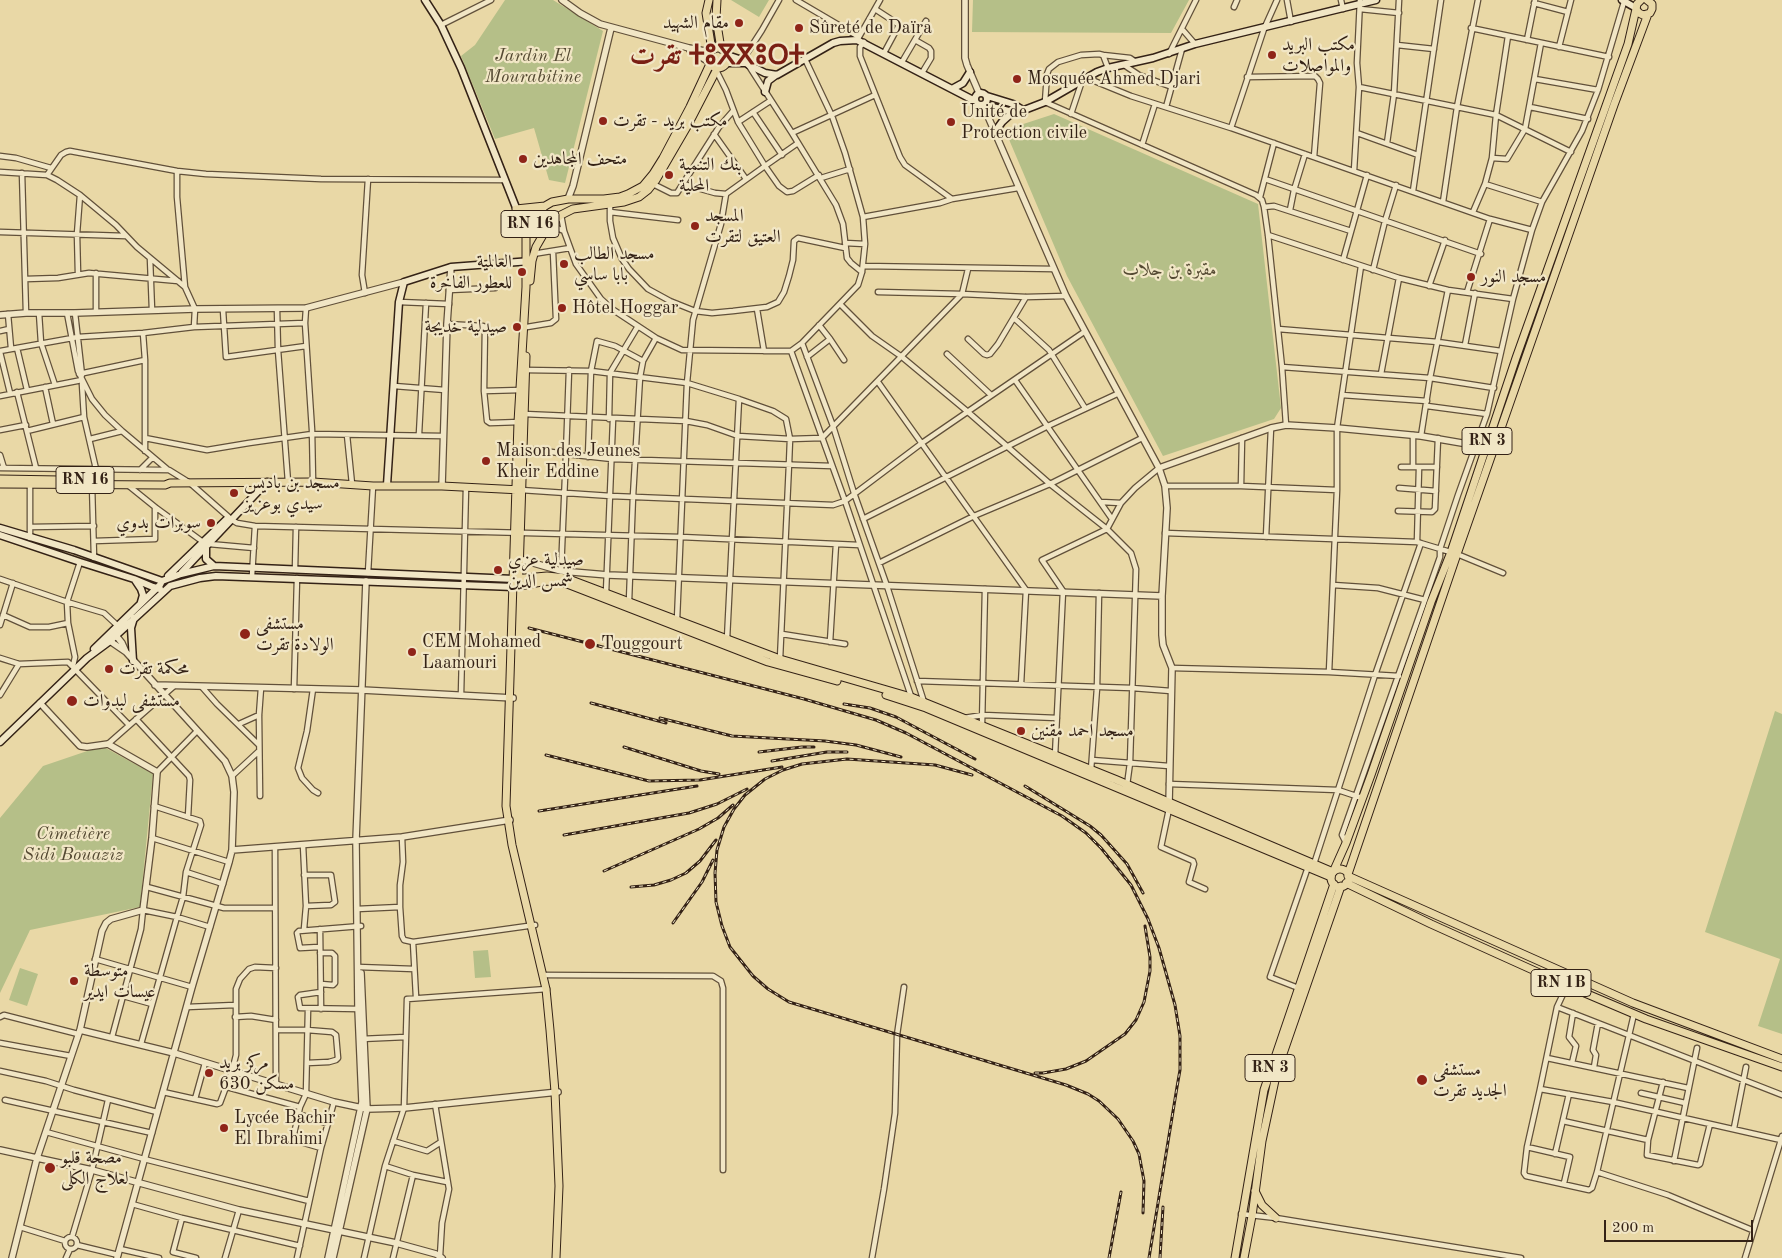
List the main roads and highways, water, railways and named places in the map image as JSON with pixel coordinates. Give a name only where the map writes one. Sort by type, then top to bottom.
[{"type":"main road","points":[[424,0],[440,26],[461,68],[526,233]]},
{"type":"main road","points":[[709,0],[706,13],[711,51],[708,56],[710,63],[717,69],[726,63],[744,63]]},
{"type":"main road","points":[[718,0],[716,18],[721,48],[727,55],[765,73],[777,74]]},
{"type":"main road","points":[[766,92],[768,81],[777,74],[833,43],[858,38],[975,101],[979,105],[1019,112],[1045,102],[1108,68],[1169,54],[1194,44],[1264,29],[1376,0]]},
{"type":"main road","points":[[1634,2],[1641,15],[1648,14],[1651,11],[1651,1]]},
{"type":"main road","name":"RN 3","points":[[1244,1258],[1272,1090],[1302,989],[1339,878],[1610,104],[1628,44],[1634,2]]},
{"type":"main road","name":"RN 3","points":[[1339,878],[1346,843],[1359,797],[1428,601],[1454,553],[1485,447],[1610,104],[1648,14]]},
{"type":"main road","points":[[711,51],[721,48]]},
{"type":"main road","points":[[726,63],[727,55]]},
{"type":"main road","name":"RN 16","points":[[522,390],[525,370],[530,259],[526,233],[528,226],[545,206],[560,200],[620,197],[643,186],[663,158],[690,107],[710,63]]},
{"type":"main road","name":"RN 16","points":[[518,490],[523,448],[522,390],[526,287],[530,259],[550,225],[561,215],[573,209],[610,209],[638,197],[653,184],[688,125],[717,69]]},
{"type":"main road","points":[[952,89],[963,83],[970,72]]},
{"type":"main road","points":[[975,101],[979,93],[1014,104],[1023,110]]},
{"type":"main road","points":[[984,105],[987,96]]},
{"type":"main road","points":[[994,132],[1013,112]]},
{"type":"main road","points":[[516,209],[545,206]]},
{"type":"main road","points":[[387,485],[399,302],[404,282],[451,267],[530,259]]},
{"type":"main road","name":"RN 16","points":[[518,490],[522,420]]},
{"type":"main road","name":"RN 16","points":[[0,479],[30,482],[128,485],[165,485],[171,483]]},
{"type":"main road","name":"RN 16","points":[[0,484],[165,481],[190,484],[313,482],[373,486],[442,486],[518,490]]},
{"type":"main road","points":[[117,630],[141,603],[181,574],[230,519],[267,482]]},
{"type":"main road","points":[[518,490],[509,820],[547,989],[556,1092],[562,1220],[558,1258]]},
{"type":"main road","points":[[0,528],[74,550],[164,585]]},
{"type":"main road","points":[[0,535],[134,579],[164,585],[216,576],[465,585],[550,580],[562,582],[768,662],[912,700]]},
{"type":"main road","points":[[206,545],[206,558],[214,566]]},
{"type":"main road","points":[[0,742],[40,704],[74,667],[134,617],[206,545]]},
{"type":"main road","points":[[181,574],[214,566],[464,577],[516,583],[540,576],[558,576],[780,659],[925,705],[1339,878]]},
{"type":"main road","points":[[134,579],[143,595],[141,603]]},
{"type":"main road","points":[[133,661],[131,628],[134,617]]},
{"type":"main road","points":[[925,705],[982,725],[1055,759],[1091,770],[1169,806]]},
{"type":"main road","name":"RN 1B","points":[[1339,878],[1572,975],[1633,1003],[1782,1059]]},
{"type":"main road","name":"RN 1B","points":[[1339,878],[1431,924],[1566,985],[1634,1014],[1782,1067]]},
{"type":"main road","name":"RN 3","points":[[1234,1258],[1264,1090],[1302,989]]},
{"type":"main road","points":[[1255,1190],[1262,1205],[1276,1218]]},
{"type":"railway","points":[[529,628],[804,699],[876,720],[906,733],[1062,816],[1086,833],[1101,848],[1131,885],[1148,919],[1159,948],[1175,1005],[1180,1036],[1180,1070],[1149,1258]]},
{"type":"railway","points":[[591,703],[666,723]]},
{"type":"railway","points":[[844,704],[870,708],[896,717],[975,759]]},
{"type":"railway","points":[[660,718],[732,736],[825,741],[856,745],[901,757]]},
{"type":"railway","points":[[624,747],[701,771],[719,774]]},
{"type":"railway","points":[[759,752],[814,747]]},
{"type":"railway","points":[[772,761],[827,752],[847,752]]},
{"type":"railway","points":[[546,755],[649,781],[700,780],[782,767]]},
{"type":"railway","points":[[972,775],[935,765],[847,759],[802,764],[783,770],[765,779],[745,795],[734,809],[724,827],[717,850],[715,873],[716,902],[730,947],[753,976],[768,989],[789,1002],[1066,1085],[1099,1101],[1118,1119],[1133,1141],[1139,1154],[1144,1181],[1143,1213]]},
{"type":"railway","points":[[539,811],[697,786]]},
{"type":"railway","points":[[1025,786],[1090,826],[1101,835],[1127,864],[1143,893]]},
{"type":"railway","points":[[564,835],[689,813],[717,804],[747,789]]},
{"type":"railway","points":[[604,871],[699,829],[718,818],[733,805]]},
{"type":"railway","points":[[631,887],[654,885],[686,873],[700,861],[716,840]]},
{"type":"railway","points":[[673,923],[702,882],[713,860]]},
{"type":"railway","points":[[1035,1073],[1066,1069],[1086,1061],[1125,1034],[1136,1020],[1144,1002],[1150,971],[1150,957],[1145,926]]},
{"type":"railway","points":[[1109,1258],[1121,1192]]},
{"type":"railway","points":[[1160,1258],[1163,1207]]},
{"type":"place","name":"مقام الشهيد","points":[[739,23]]},
{"type":"place","name":"Sûreté de Daïra","points":[[799,28]]},
{"type":"place","name":"مكتب البريد والمواصلات","points":[[1272,55]]},
{"type":"place","name":"Mosquée Ahmed Djari","points":[[1017,79]]},
{"type":"place","name":"مكتب بريد - تقرت","points":[[603,121]]},
{"type":"place","name":"Unité de Protection civile","points":[[951,122]]},
{"type":"place","name":"متحف المجاهدين","points":[[523,159]]},
{"type":"place","name":"بنك التنمية المحلية","points":[[669,175]]},
{"type":"place","name":"المسجد العتيق لتقرت","points":[[695,226]]},
{"type":"place","name":"مسجد الطالب بابا ساسي","points":[[564,264]]},
{"type":"place","name":"العالمية للعطور الفاخرة","points":[[522,272]]},
{"type":"place","name":"مسجد النور","points":[[1471,277]]},
{"type":"place","name":"Hôtel Hoggar","points":[[562,308]]},
{"type":"place","name":"صيدلية خديجة","points":[[517,327]]},
{"type":"place","name":"Maison des Jeunes Kheir Eddine","points":[[486,461]]},
{"type":"place","name":"مسجد بن باديس سيدي بوعزيز","points":[[234,493]]},
{"type":"place","name":"سوبرات بدوي","points":[[211,523]]},
{"type":"place","name":"صيدلية عزي شمس الدين","points":[[498,570]]},
{"type":"place","name":"مستشفى الولادة تقرت","points":[[245,634]]},
{"type":"place","name":"Touggourt","points":[[590,644]]},
{"type":"place","name":"CEM Mohamed Laamouri","points":[[412,652]]},
{"type":"place","name":"محكمة تقرت","points":[[109,669]]},
{"type":"place","name":"مستشفى لبدوات","points":[[72,701]]},
{"type":"place","name":"مسجد احمد مقنين","points":[[1021,731]]},
{"type":"place","name":"متوسطة عيسات ايدير","points":[[74,981]]},
{"type":"place","name":"مركز بريد 630 مسكن","points":[[209,1073]]},
{"type":"place","name":"مستشفى الجديد تقرت","points":[[1422,1080]]},
{"type":"place","name":"Lycée Bachir El Ibrahimi","points":[[224,1128]]},
{"type":"place","name":"مصحة قلبو لعلاج الكلى","points":[[50,1168]]},
{"type":"district","name":"تقرت ⵜⵓⴳⴳⵓⵔⵜ","points":[[717,57]]},
{"type":"park label","name":"Jardin El Mourabitine","points":[[533,66]]},
{"type":"park label","name":"مقبرة بن جلاب","points":[[1170,270]]},
{"type":"park label","name":"Cimetière Sidi Bouaziz","points":[[73,844]]}]
